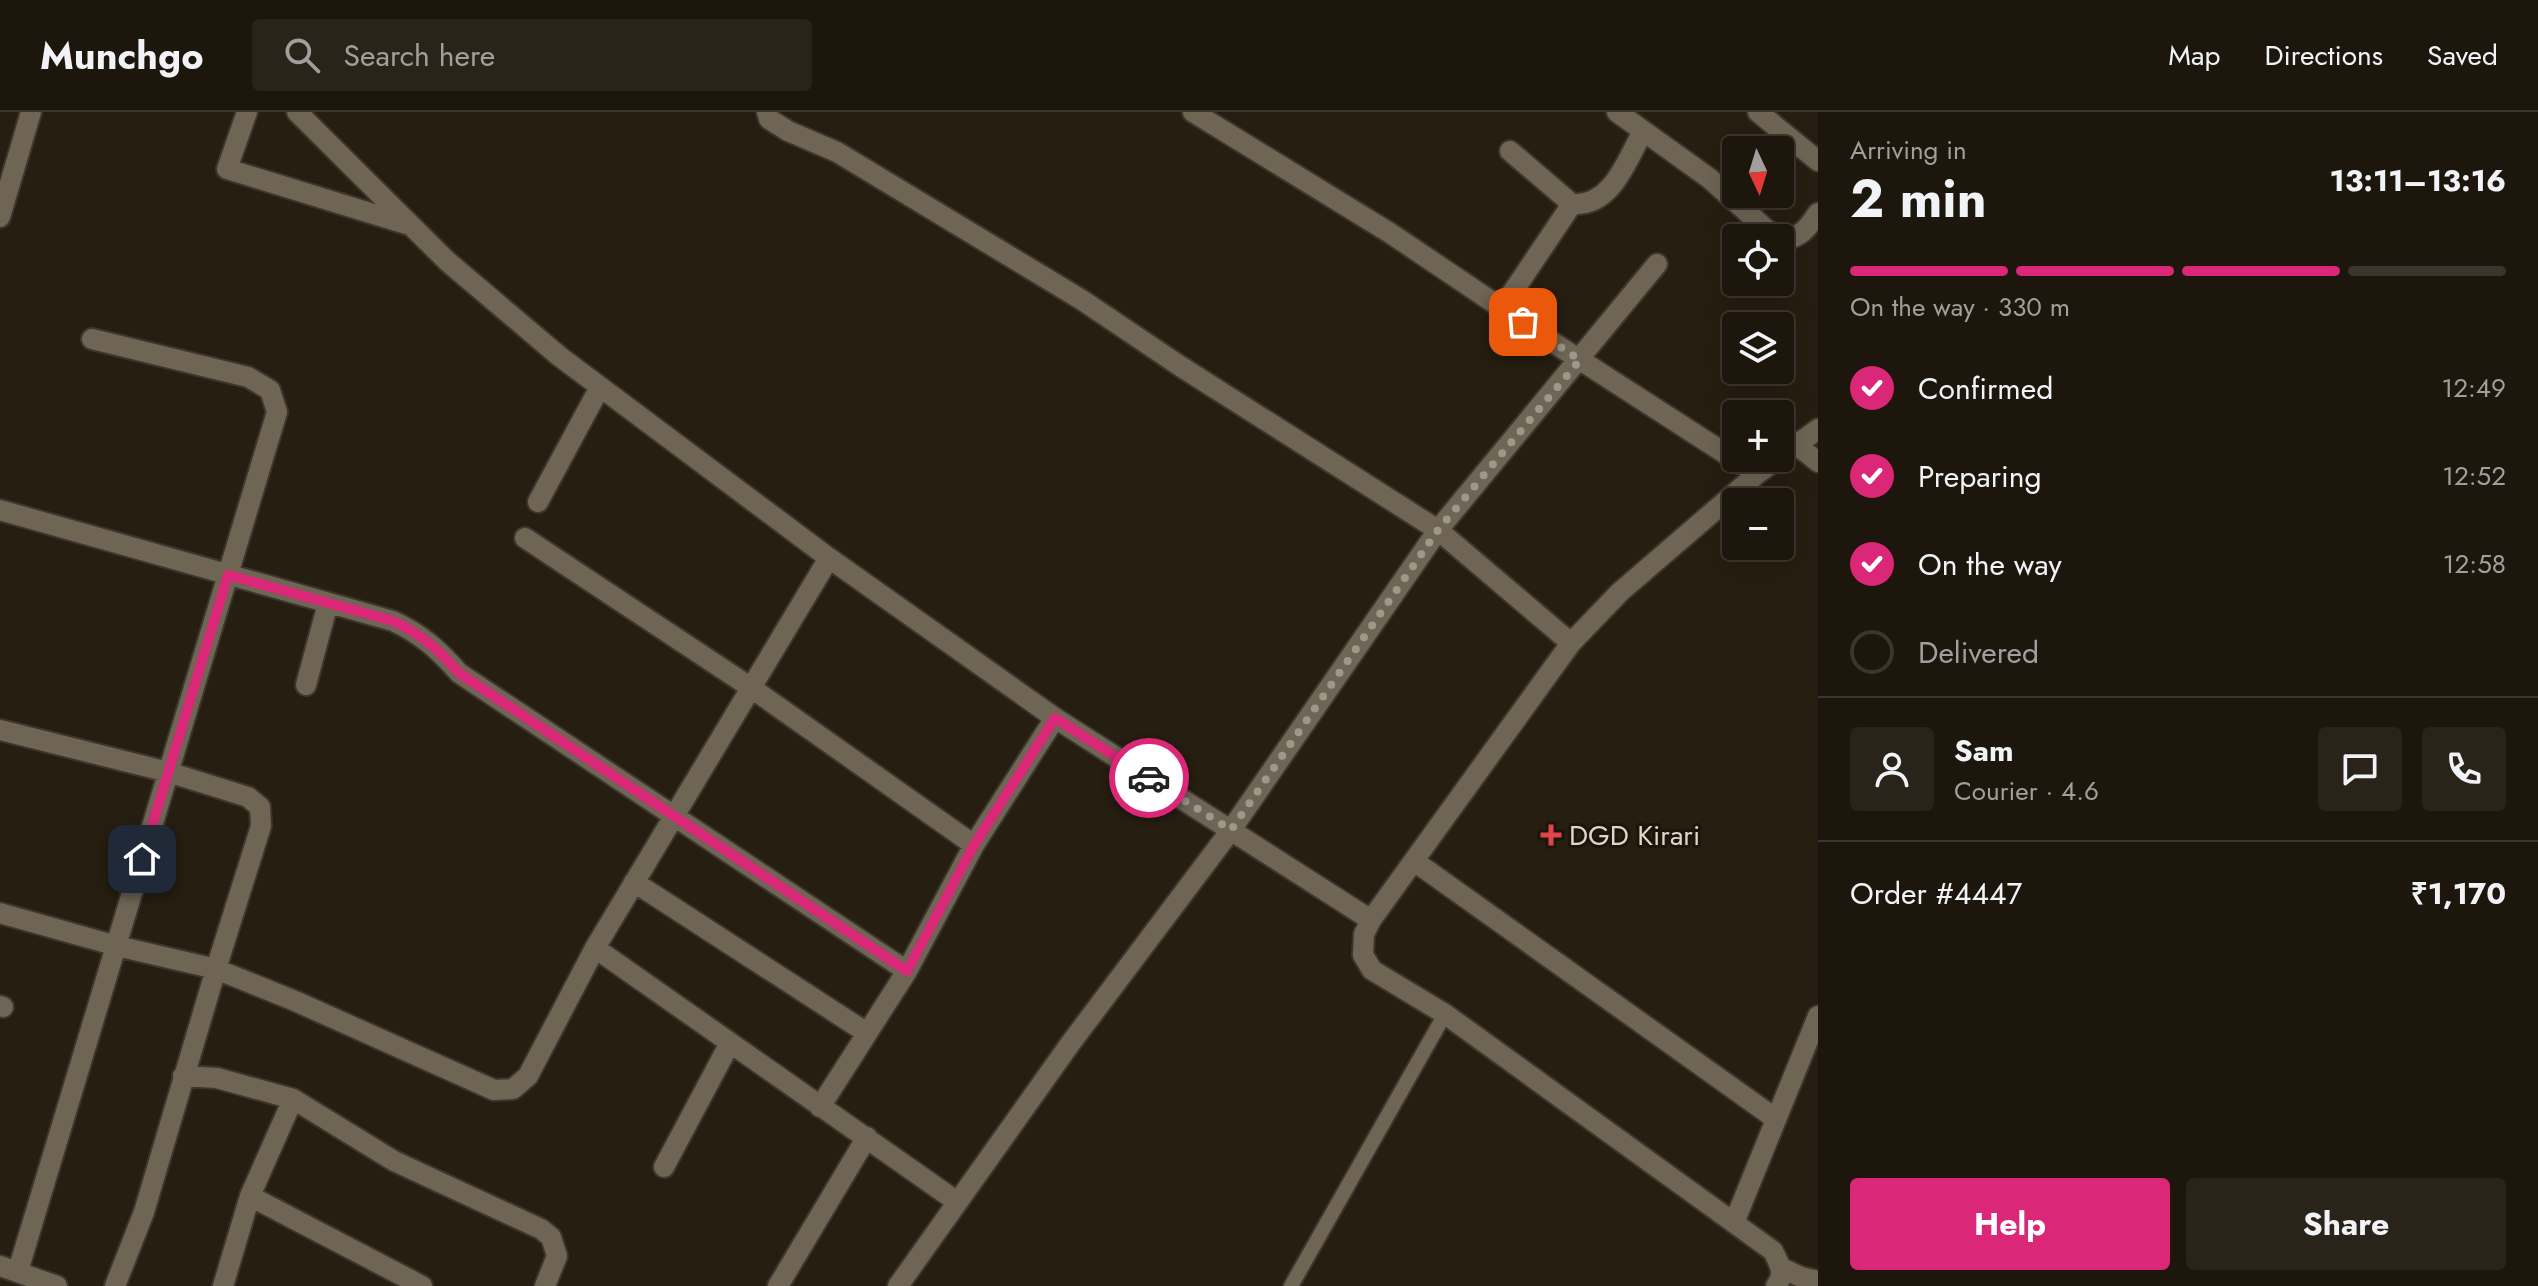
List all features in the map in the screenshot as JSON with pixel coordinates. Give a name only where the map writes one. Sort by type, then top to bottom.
[{"type":"street","points":[[0,217],[31,112]]},
{"type":"street","points":[[247,112],[227,169],[410,225]]},
{"type":"street","points":[[297,112],[470,280],[600,387],[829,558],[1055,718],[1371,920]]},
{"type":"street","points":[[767,112],[769,119],[788,131],[837,152],[1082,300],[1438,530],[1571,643]]},
{"type":"street","points":[[1193,112],[1390,233],[1757,474]]},
{"type":"street","points":[[1617,112],[1709,178],[1761,224]]},
{"type":"street","points":[[1758,112],[1818,161]]},
{"type":"street","points":[[1502,308],[1572,204],[1600,198],[1615,182],[1643,131]]},
{"type":"street","points":[[1510,151],[1572,204]]},
{"type":"street","points":[[1794,238],[1802,234],[1818,213]]},
{"type":"street","points":[[898,1286],[956,1201],[1231,830],[1438,530],[1657,264]]},
{"type":"street","points":[[57,1286],[9,1269],[117,946],[277,412],[270,390],[248,377],[92,339]]},
{"type":"street","points":[[538,502],[600,387]]},
{"type":"street","points":[[1818,429],[1757,474],[1620,592],[1571,643],[1371,920],[1364,934],[1363,955],[1372,970],[1445,1014],[1773,1251],[1779,1277],[1818,1281]]},
{"type":"street","points":[[1798,446],[1818,462]]},
{"type":"street","points":[[0,510],[393,621],[418,633],[435,646],[459,673],[907,971]]},
{"type":"street","points":[[525,538],[750,687],[974,845]]},
{"type":"street","points":[[0,913],[117,946],[216,969],[494,1090],[513,1089],[528,1076],[595,948],[829,558]]},
{"type":"street","points":[[306,685],[328,603]]},
{"type":"street","points":[[820,1107],[907,971],[974,845],[1055,718]]},
{"type":"street","points":[[0,730],[168,772],[248,797],[260,807],[261,826],[144,1212],[115,1286]]},
{"type":"street","points":[[1414,861],[1776,1119]]},
{"type":"street","points":[[634,882],[867,1033]]},
{"type":"street","points":[[595,948],[956,1201]]},
{"type":"street","points":[[1734,1223],[1818,1016]]},
{"type":"street","points":[[664,1167],[730,1043]]},
{"type":"street","points":[[183,1076],[217,1078],[293,1099],[394,1161],[541,1229],[551,1237],[557,1256],[545,1286]]},
{"type":"street","points":[[223,1286],[250,1196],[293,1099]]},
{"type":"street","points":[[778,1286],[867,1137]]},
{"type":"street","points":[[250,1196],[422,1286]]},
{"type":"lane","points":[[1291,1286],[1445,1014]]},
{"type":"way so far","points":[[1149,778],[1231,830],[1438,530],[1580,360],[1523,322]]},
{"type":"place","name":"DGD Kirari","points":[[1551,835]]},
{"type":"route","points":[[142,859],[228,575],[393,621],[418,633],[435,646],[459,673],[907,971],[974,845],[1055,718],[1149,778]]}]
